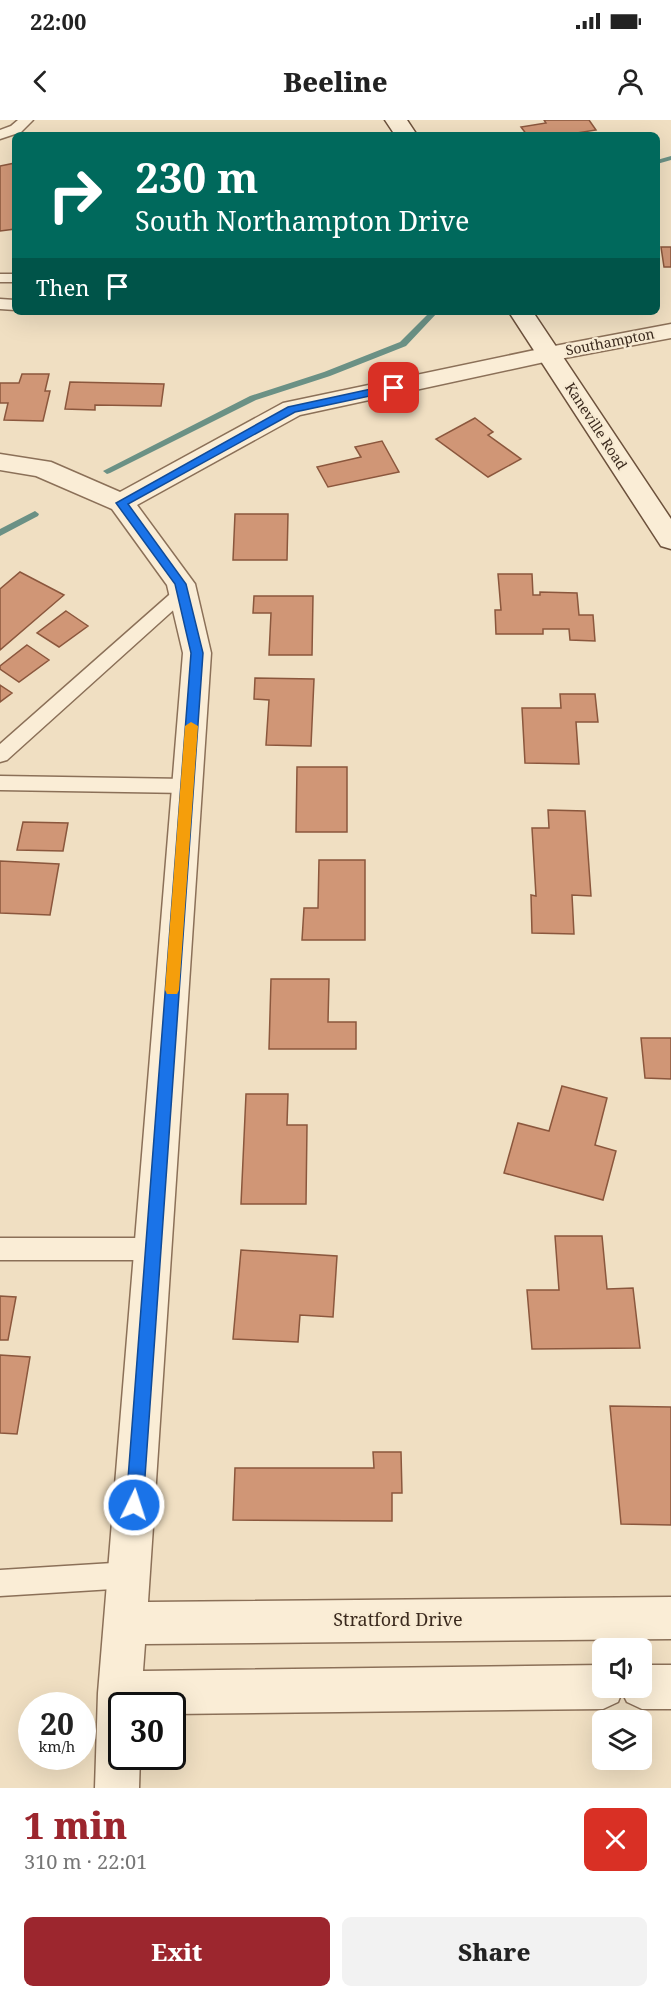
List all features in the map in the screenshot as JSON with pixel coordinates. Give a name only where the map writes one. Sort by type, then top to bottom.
[{"type":"street","name":"Kaneville Road","points":[[523,315],[671,540]]},
{"type":"street","name":"Southampton","points":[[121,503],[292,409],[549,354],[671,331]]},
{"type":"street","points":[[0,462],[42,468],[121,503],[181,584],[197,653],[120,1692]]},
{"type":"street","name":"Stratford Drive","points":[[126,1623],[671,1618]]},
{"type":"street","points":[[186,1692],[592,1687]]},
{"type":"street","points":[[652,1687],[671,1687]]},
{"type":"street","points":[[117,1788],[118,1770]]},
{"type":"lane","points":[[0,135],[16,129],[26,120]]},
{"type":"lane","points":[[0,755],[183,592]]},
{"type":"lane","points":[[0,783],[187,786]]},
{"type":"lane","points":[[0,1249],[153,1249]]},
{"type":"lane","points":[[0,1583],[129,1575]]},
{"type":"building","points":[[544,120],[589,120],[596,130],[525,132],[521,127],[546,123]]},
{"type":"building","points":[[12,164],[12,229],[0,231],[0,166]]},
{"type":"building","points":[[661,247],[671,247],[671,267],[664,267]]},
{"type":"building","points":[[22,374],[49,374],[45,391],[50,391],[43,421],[4,420],[8,403],[0,403],[0,383],[19,383]]},
{"type":"building","points":[[70,382],[164,384],[161,406],[95,405],[95,410],[65,409]]},
{"type":"building","points":[[475,418],[493,432],[488,435],[521,459],[488,477],[436,439]]},
{"type":"building","points":[[382,441],[399,472],[328,487],[317,467],[361,457],[355,447]]},
{"type":"building","points":[[235,514],[288,514],[287,560],[233,560]]},
{"type":"building","points":[[20,572],[64,595],[0,650],[0,589]]},
{"type":"building","points":[[498,574],[532,574],[533,595],[540,595],[540,592],[577,593],[579,615],[593,615],[595,641],[570,640],[569,629],[543,629],[543,634],[496,634],[495,610],[501,610]]},
{"type":"building","points":[[254,596],[313,596],[312,655],[269,655],[271,613],[253,613]]},
{"type":"building","points":[[66,611],[88,626],[59,647],[37,633]]},
{"type":"building","points":[[27,645],[49,660],[19,682],[0,669],[0,666]]},
{"type":"building","points":[[255,678],[314,679],[311,746],[266,745],[269,700],[254,699]]},
{"type":"building","points":[[0,685],[12,693],[0,702]]},
{"type":"building","points":[[560,694],[595,694],[598,722],[576,722],[579,764],[525,763],[522,708],[561,708]]},
{"type":"building","points":[[297,767],[347,767],[347,832],[296,832]]},
{"type":"building","points":[[548,810],[585,811],[591,896],[572,895],[574,934],[532,933],[531,895],[536,896],[532,828],[549,828]]},
{"type":"building","points":[[23,822],[68,823],[63,851],[17,850]]},
{"type":"building","points":[[319,860],[365,860],[365,940],[302,940],[304,908],[318,908]]},
{"type":"building","points":[[0,861],[59,864],[50,915],[0,913]]},
{"type":"building","points":[[271,979],[329,979],[328,1022],[356,1022],[356,1049],[269,1049]]},
{"type":"building","points":[[641,1038],[671,1038],[671,1079],[645,1078]]},
{"type":"building","points":[[562,1086],[607,1098],[595,1145],[616,1151],[603,1200],[504,1173],[518,1123],[549,1131]]},
{"type":"building","points":[[246,1094],[288,1094],[287,1125],[307,1125],[306,1204],[241,1204]]},
{"type":"building","points":[[555,1236],[602,1236],[607,1289],[633,1288],[640,1348],[532,1349],[527,1290],[559,1290]]},
{"type":"building","points":[[241,1250],[337,1256],[333,1317],[300,1315],[298,1342],[233,1339]]},
{"type":"building","points":[[0,1296],[16,1297],[8,1340],[0,1340]]},
{"type":"building","points":[[0,1355],[30,1357],[17,1434],[0,1433]]},
{"type":"building","points":[[610,1406],[671,1407],[671,1525],[621,1524]]},
{"type":"building","points":[[373,1452],[401,1452],[402,1493],[392,1493],[392,1521],[233,1520],[235,1468],[374,1468]]},
{"type":"waterway","points":[[660,161],[671,158]]},
{"type":"waterway","points":[[107,471],[253,398],[327,374],[403,344],[431,315]]},
{"type":"waterway","points":[[0,533],[35,514]]},
{"type":"slow traffic","points":[[172,990],[191,726]]},
{"type":"route","points":[[134,1505],[197,653],[181,584],[121,503],[292,409],[394,388]]}]
